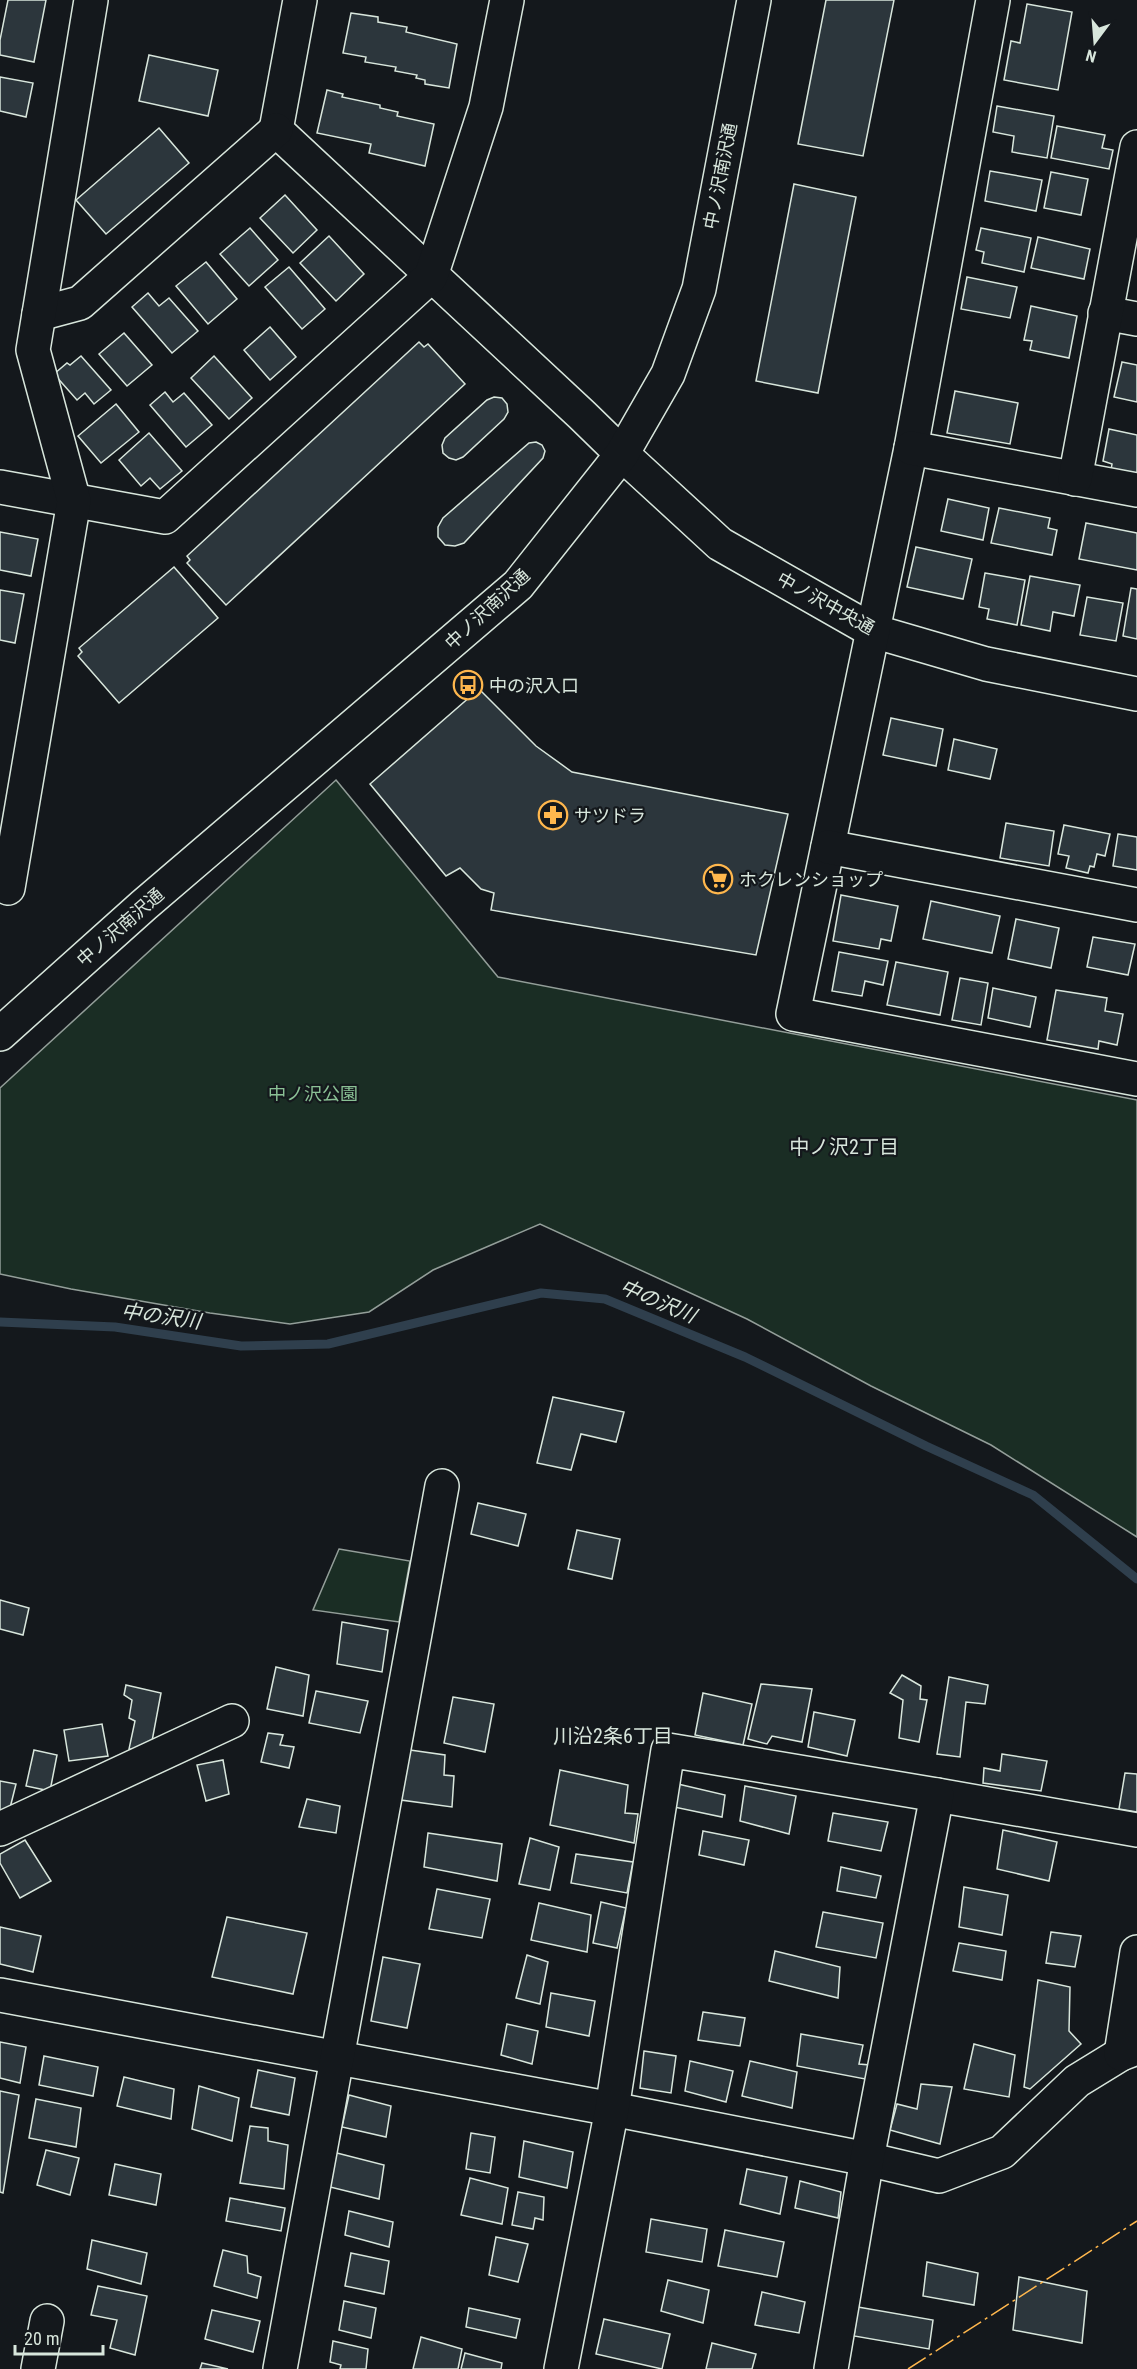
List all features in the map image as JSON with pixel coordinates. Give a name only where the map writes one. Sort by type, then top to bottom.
[{"type":"street","points":[[0,884],[8,888],[74,501],[33,350],[91,0]]},
{"type":"street","points":[[39,314],[80,303],[276,130],[300,0]]},
{"type":"street","points":[[0,487],[165,518],[431,276],[486,107],[507,0]]},
{"type":"street","name":"中ノ沢南沢通","points":[[0,1034],[144,905],[518,585],[622,454],[668,374],[699,289],[754,0]]},
{"type":"street","points":[[993,0],[910,448],[793,1014],[1137,1079]]},
{"type":"street","name":"中ノ沢中央通","points":[[276,130],[720,544],[873,631],[986,664],[1137,694]]},
{"type":"street","points":[[1075,479],[1137,147]]},
{"type":"street","points":[[1105,313],[1137,319]]},
{"type":"street","points":[[910,448],[1137,490]]},
{"type":"street","points":[[828,847],[1137,905]]},
{"type":"street","points":[[280,2369],[442,1486]]},
{"type":"street","points":[[0,1829],[232,1721]]},
{"type":"street","points":[[561,2369],[612,2109],[668,1750],[1137,1830]]},
{"type":"street","points":[[831,2369],[867,2159],[936,1795]]},
{"type":"street","points":[[0,1995],[612,2109],[867,2159],[939,2176],[1002,2152],[1077,2081],[1129,2051],[1137,1952]]},
{"type":"street","points":[[38,2369],[47,2321]]},
{"type":"green space","name":"中ノ沢公園","points":[[336,780],[498,977],[1137,1100],[1137,1537],[991,1445],[871,1386],[747,1319],[540,1224],[433,1270],[369,1312],[290,1324],[210,1313],[0,1274],[0,1088]]},
{"type":"green space","points":[[339,1549],[410,1561],[399,1622],[313,1610]]},
{"type":"building","points":[[8,0],[46,0],[34,62],[0,55],[0,40]]},
{"type":"building","points":[[826,0],[894,0],[863,156],[798,144]]},
{"type":"building","points":[[1027,4],[1072,12],[1058,90],[1004,80],[1011,41],[1020,43]]},
{"type":"building","points":[[351,13],[378,17],[378,22],[407,27],[406,32],[457,44],[449,88],[425,84],[425,80],[416,78],[417,75],[395,71],[396,67],[365,62],[366,57],[343,53]]},
{"type":"building","points":[[149,55],[218,70],[208,116],[139,101]]},
{"type":"building","points":[[0,77],[33,83],[26,117],[0,111]]},
{"type":"building","points":[[327,90],[343,94],[342,97],[380,105],[380,108],[398,112],[397,116],[434,124],[425,166],[369,153],[371,144],[317,133]]},
{"type":"building","points":[[997,106],[1054,116],[1047,158],[1012,152],[1014,136],[993,132]]},
{"type":"building","points":[[1057,126],[1105,135],[1102,148],[1113,150],[1109,169],[1051,158]]},
{"type":"building","points":[[159,128],[189,163],[106,234],[76,200]]},
{"type":"building","points":[[990,171],[1042,180],[1036,211],[985,201]]},
{"type":"building","points":[[1051,172],[1088,179],[1081,215],[1044,208]]},
{"type":"building","points":[[794,184],[856,197],[818,393],[756,381]]},
{"type":"building","points":[[285,195],[317,230],[293,253],[260,218]]},
{"type":"building","points":[[250,228],[278,260],[249,286],[220,254]]},
{"type":"building","points":[[981,228],[1031,238],[1024,272],[982,263],[984,252],[976,250]]},
{"type":"building","points":[[329,236],[364,274],[336,301],[300,263]]},
{"type":"building","points":[[1038,237],[1090,249],[1084,279],[1031,268]]},
{"type":"building","points":[[206,262],[237,299],[208,324],[176,286]]},
{"type":"building","points":[[289,267],[325,309],[302,329],[265,287]]},
{"type":"building","points":[[967,277],[1017,287],[1010,318],[961,309]]},
{"type":"building","points":[[148,293],[159,306],[169,298],[198,331],[172,353],[132,307]]},
{"type":"building","points":[[1031,306],[1077,316],[1069,358],[1030,350],[1032,341],[1024,340]]},
{"type":"building","points":[[270,327],[296,357],[270,380],[244,350]]},
{"type":"building","points":[[124,333],[152,365],[127,386],[99,354]]},
{"type":"building","points":[[419,342],[424,347],[428,344],[465,384],[226,605],[187,563],[190,560],[187,556]]},
{"type":"building","points":[[81,356],[111,390],[94,404],[85,393],[77,400],[54,374],[67,363],[70,365]]},
{"type":"building","points":[[214,356],[252,398],[229,419],[191,378]]},
{"type":"building","points":[[1122,362],[1137,365],[1137,402],[1114,397]]},
{"type":"building","points":[[955,391],[1018,403],[1010,444],[947,433]]},
{"type":"building","points":[[165,392],[173,402],[184,393],[212,425],[186,447],[150,405]]},
{"type":"building","points":[[494,397],[502,398],[507,404],[508,412],[504,419],[463,457],[456,460],[449,458],[443,453],[442,445],[445,438],[487,400]]},
{"type":"building","points":[[116,404],[139,432],[101,463],[78,436]]},
{"type":"building","points":[[1109,429],[1137,435],[1137,481],[1110,476],[1112,464],[1103,461]]},
{"type":"building","points":[[149,433],[182,471],[160,489],[150,478],[141,486],[119,460]]},
{"type":"building","points":[[536,442],[542,445],[545,451],[543,458],[464,543],[455,546],[445,545],[438,537],[438,527],[443,518],[529,443]]},
{"type":"building","points":[[948,499],[989,508],[983,540],[941,531]]},
{"type":"building","points":[[999,508],[1050,518],[1048,528],[1057,530],[1052,555],[991,543]]},
{"type":"building","points":[[1086,523],[1137,533],[1137,570],[1079,559]]},
{"type":"building","points":[[0,532],[38,539],[31,576],[0,570]]},
{"type":"building","points":[[916,547],[972,559],[963,599],[907,587]]},
{"type":"building","points":[[174,567],[218,618],[119,703],[78,656],[82,652],[79,648]]},
{"type":"building","points":[[985,573],[1025,580],[1017,625],[987,619],[989,609],[979,607]]},
{"type":"building","points":[[1030,576],[1080,585],[1074,616],[1053,612],[1050,631],[1021,625]]},
{"type":"building","points":[[1131,588],[1137,589],[1137,639],[1123,636]]},
{"type":"building","points":[[0,590],[24,594],[15,643],[0,640]]},
{"type":"building","points":[[1087,597],[1123,603],[1116,641],[1080,635]]},
{"type":"building","points":[[479,689],[536,746],[572,772],[788,814],[756,955],[491,910],[494,893],[481,889],[460,868],[446,876],[370,784]]},
{"type":"building","points":[[891,718],[943,729],[936,766],[883,755]]},
{"type":"building","points":[[954,739],[997,749],[990,779],[948,770]]},
{"type":"building","points":[[1006,823],[1054,831],[1049,866],[1000,858]]},
{"type":"building","points":[[1064,825],[1110,834],[1105,856],[1097,854],[1094,867],[1090,866],[1088,873],[1066,868],[1069,856],[1058,854]]},
{"type":"building","points":[[1118,834],[1137,837],[1137,870],[1113,866]]},
{"type":"building","points":[[841,895],[898,906],[891,941],[881,939],[879,949],[833,941]]},
{"type":"building","points":[[931,901],[1000,916],[992,953],[923,939]]},
{"type":"building","points":[[1016,919],[1059,928],[1051,968],[1008,959]]},
{"type":"building","points":[[1093,937],[1135,944],[1128,975],[1087,967]]},
{"type":"building","points":[[839,952],[888,961],[883,985],[865,981],[862,996],[832,991]]},
{"type":"building","points":[[896,962],[948,972],[940,1015],[887,1005]]},
{"type":"building","points":[[960,978],[988,983],[981,1025],[952,1020]]},
{"type":"building","points":[[993,988],[1036,997],[1030,1027],[988,1018]]},
{"type":"building","points":[[1056,990],[1107,998],[1105,1011],[1123,1014],[1117,1045],[1099,1041],[1098,1049],[1047,1040]]},
{"type":"building","points":[[553,1397],[624,1412],[616,1442],[581,1434],[571,1470],[537,1463]]},
{"type":"building","points":[[478,1503],[526,1514],[518,1546],[471,1534]]},
{"type":"building","points":[[577,1530],[620,1539],[612,1579],[568,1569]]},
{"type":"building","points":[[0,1600],[29,1608],[23,1635],[0,1629]]},
{"type":"building","points":[[342,1622],[388,1630],[382,1672],[337,1664]]},
{"type":"building","points":[[276,1667],[309,1675],[303,1716],[267,1709]]},
{"type":"building","points":[[902,1675],[921,1686],[920,1699],[927,1700],[919,1742],[899,1738],[903,1700],[890,1693]]},
{"type":"building","points":[[949,1677],[988,1685],[985,1704],[966,1702],[960,1757],[937,1754]]},
{"type":"building","points":[[761,1684],[812,1689],[802,1742],[772,1736],[767,1744],[748,1739]]},
{"type":"building","points":[[126,1685],[161,1693],[150,1752],[129,1749],[135,1721],[129,1718],[132,1700],[124,1695]]},
{"type":"building","points":[[316,1691],[368,1701],[360,1733],[309,1723]]},
{"type":"building","points":[[703,1693],[752,1704],[743,1745],[695,1735]]},
{"type":"building","points":[[453,1697],[494,1704],[485,1752],[444,1743]]},
{"type":"building","points":[[814,1712],[855,1720],[847,1756],[808,1747]]},
{"type":"building","points":[[102,1724],[108,1756],[69,1761],[64,1730]]},
{"type":"building","points":[[268,1733],[283,1735],[280,1745],[294,1747],[289,1768],[261,1762]]},
{"type":"building","points":[[34,1750],[57,1755],[50,1791],[26,1786]]},
{"type":"building","points":[[410,1750],[445,1755],[444,1775],[454,1776],[452,1807],[401,1800]]},
{"type":"building","points":[[1002,1754],[1047,1761],[1041,1791],[983,1783],[984,1768],[1000,1771]]},
{"type":"building","points":[[223,1760],[229,1794],[206,1801],[197,1765]]},
{"type":"building","points":[[560,1770],[628,1785],[625,1813],[638,1814],[634,1843],[550,1825]]},
{"type":"building","points":[[1125,1773],[1137,1774],[1137,1812],[1119,1809]]},
{"type":"building","points":[[0,1781],[16,1784],[9,1812],[0,1810]]},
{"type":"building","points":[[678,1784],[725,1795],[722,1817],[674,1807]]},
{"type":"building","points":[[745,1786],[796,1796],[789,1834],[740,1821]]},
{"type":"building","points":[[307,1799],[340,1806],[336,1833],[299,1827]]},
{"type":"building","points":[[833,1813],[888,1822],[881,1851],[828,1841]]},
{"type":"building","points":[[1003,1830],[1057,1842],[1049,1881],[997,1869]]},
{"type":"building","points":[[703,1831],[749,1840],[744,1865],[699,1855]]},
{"type":"building","points":[[428,1833],[502,1844],[497,1881],[424,1867]]},
{"type":"building","points":[[530,1838],[559,1847],[550,1890],[519,1884]]},
{"type":"building","points":[[25,1840],[51,1881],[20,1898],[0,1863],[0,1854]]},
{"type":"building","points":[[576,1854],[633,1862],[627,1893],[571,1883]]},
{"type":"building","points":[[841,1867],[881,1876],[876,1898],[837,1891]]},
{"type":"building","points":[[964,1887],[1008,1895],[1002,1935],[959,1927]]},
{"type":"building","points":[[437,1889],[490,1899],[482,1938],[429,1929]]},
{"type":"building","points":[[601,1902],[626,1908],[617,1948],[593,1943]]},
{"type":"building","points":[[539,1903],[591,1915],[587,1952],[531,1940]]},
{"type":"building","points":[[823,1912],[883,1923],[876,1958],[816,1947]]},
{"type":"building","points":[[227,1917],[307,1933],[293,1994],[212,1977]]},
{"type":"building","points":[[0,1927],[41,1936],[33,1972],[0,1964]]},
{"type":"building","points":[[1051,1932],[1081,1936],[1075,1967],[1046,1963]]},
{"type":"building","points":[[959,1943],[1006,1951],[1002,1980],[953,1971]]},
{"type":"building","points":[[775,1951],[840,1967],[838,1998],[769,1981]]},
{"type":"building","points":[[527,1955],[548,1962],[540,2004],[516,1998]]},
{"type":"building","points":[[383,1957],[420,1964],[407,2028],[371,2021]]},
{"type":"building","points":[[1038,1980],[1070,1987],[1069,2031],[1081,2044],[1030,2089],[1024,2087]]},
{"type":"building","points":[[551,1993],[595,2001],[589,2036],[546,2027]]},
{"type":"building","points":[[703,2012],[745,2018],[740,2046],[698,2040]]},
{"type":"building","points":[[507,2024],[538,2031],[532,2064],[501,2055]]},
{"type":"building","points":[[801,2034],[863,2045],[859,2064],[870,2065],[865,2079],[797,2066]]},
{"type":"building","points":[[0,2042],[26,2047],[20,2083],[0,2078]]},
{"type":"building","points":[[974,2044],[1015,2055],[1009,2097],[964,2089]]},
{"type":"building","points":[[644,2051],[676,2056],[671,2093],[640,2088]]},
{"type":"building","points":[[44,2056],[98,2067],[93,2096],[39,2085]]},
{"type":"building","points":[[690,2061],[733,2071],[726,2102],[685,2091]]},
{"type":"building","points":[[750,2061],[797,2072],[792,2108],[742,2096]]},
{"type":"building","points":[[258,2070],[295,2078],[289,2115],[251,2107]]},
{"type":"building","points":[[124,2077],[174,2089],[171,2119],[117,2106]]},
{"type":"building","points":[[921,2084],[952,2087],[940,2144],[890,2130],[897,2104],[917,2109]]},
{"type":"building","points":[[199,2086],[239,2098],[232,2141],[192,2129]]},
{"type":"building","points":[[0,2091],[19,2095],[3,2193],[0,2192]]},
{"type":"building","points":[[349,2095],[391,2106],[386,2137],[342,2127]]},
{"type":"building","points":[[36,2099],[81,2108],[76,2147],[29,2138]]},
{"type":"building","points":[[250,2126],[268,2128],[268,2141],[288,2145],[284,2189],[240,2183]]},
{"type":"building","points":[[471,2133],[495,2137],[490,2173],[466,2169]]},
{"type":"building","points":[[524,2141],[573,2152],[567,2188],[519,2177]]},
{"type":"building","points":[[46,2150],[79,2158],[70,2195],[37,2185]]},
{"type":"building","points":[[333,2152],[384,2165],[379,2199],[326,2186]]},
{"type":"building","points":[[115,2164],[161,2174],[156,2205],[109,2195]]},
{"type":"building","points":[[747,2169],[787,2177],[780,2214],[740,2204]]},
{"type":"building","points":[[470,2178],[508,2188],[502,2224],[461,2215]]},
{"type":"building","points":[[800,2181],[841,2192],[838,2218],[795,2208]]},
{"type":"building","points":[[518,2192],[544,2197],[543,2220],[535,2218],[533,2229],[512,2225]]},
{"type":"building","points":[[230,2198],[285,2208],[281,2231],[226,2221]]},
{"type":"building","points":[[349,2211],[393,2222],[389,2247],[345,2235]]},
{"type":"building","points":[[651,2219],[707,2229],[702,2262],[646,2252]]},
{"type":"building","points":[[725,2230],[784,2242],[777,2277],[718,2266]]},
{"type":"building","points":[[496,2237],[528,2244],[518,2282],[489,2275]]},
{"type":"building","points":[[92,2240],[147,2253],[141,2284],[87,2269]]},
{"type":"building","points":[[223,2250],[247,2256],[248,2273],[261,2277],[257,2298],[214,2286]]},
{"type":"building","points":[[351,2253],[389,2261],[384,2294],[345,2286]]},
{"type":"building","points":[[927,2262],[978,2273],[974,2305],[923,2296]]},
{"type":"building","points":[[1019,2277],[1087,2291],[1082,2343],[1013,2330]]},
{"type":"building","points":[[668,2280],[709,2290],[703,2323],[661,2311]]},
{"type":"building","points":[[98,2286],[147,2296],[135,2355],[110,2348],[117,2320],[91,2315]]},
{"type":"building","points":[[762,2292],[805,2302],[799,2333],[755,2325]]},
{"type":"building","points":[[344,2301],[376,2308],[371,2338],[339,2330]]},
{"type":"building","points":[[858,2307],[933,2320],[929,2349],[854,2336]]},
{"type":"building","points":[[469,2308],[520,2319],[516,2338],[466,2327]]},
{"type":"building","points":[[212,2310],[260,2321],[253,2352],[205,2339]]},
{"type":"building","points":[[604,2319],[670,2334],[662,2369],[596,2354]]},
{"type":"building","points":[[421,2337],[462,2349],[458,2369],[413,2369]]},
{"type":"building","points":[[333,2341],[368,2349],[366,2369],[340,2369],[341,2365],[330,2362]]},
{"type":"building","points":[[712,2343],[756,2354],[752,2369],[706,2369]]},
{"type":"building","points":[[465,2353],[502,2363],[501,2369],[461,2369]]},
{"type":"building","points":[[202,2363],[228,2369],[200,2369]]},
{"type":"waterway","name":"中の沢川","points":[[0,1322],[115,1327],[241,1346],[328,1344],[541,1293],[605,1299],[745,1357],[926,1446],[1033,1495],[1137,1579]]},
{"type":"power","points":[[908,2369],[1137,2221]]},
{"type":"place","name":"中の沢入口","points":[[468,685]]},
{"type":"place","name":"サツドラ","points":[[553,815]]},
{"type":"place","name":"ホクレンショップ","points":[[718,879]]},
{"type":"district","name":"中ノ沢2丁目","points":[[844,1147]]},
{"type":"district","name":"川沿2条6丁目","points":[[613,1736]]}]
